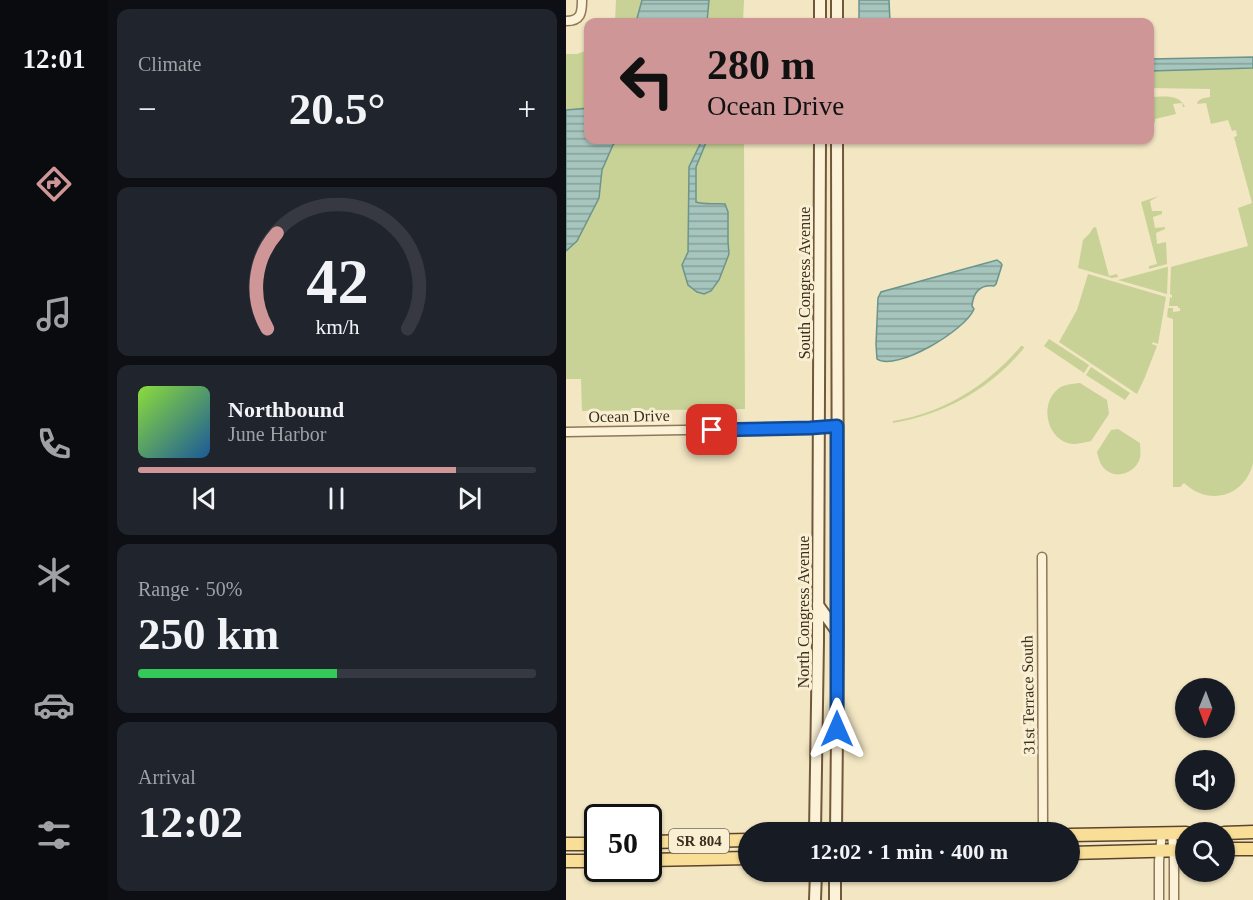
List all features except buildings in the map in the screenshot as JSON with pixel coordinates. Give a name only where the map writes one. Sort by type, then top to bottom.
[{"type":"main road","points":[[820,0],[820,18]]},
{"type":"main road","points":[[837,0],[837,18]]},
{"type":"main road","name":"South Congress Avenue","points":[[818,427],[820,144]]},
{"type":"main road","name":"South Congress Avenue","points":[[837,144],[837,426]]},
{"type":"main road","name":"North Congress Avenue","points":[[836,822],[837,426]]},
{"type":"main road","name":"North Congress Avenue","points":[[815,822],[818,427]]},
{"type":"main road","points":[[818,605],[838,633]]},
{"type":"main road","points":[[818,641],[837,658]]},
{"type":"main road","points":[[1235,833],[1253,832]]},
{"type":"main road","points":[[1080,835],[1175,833]]},
{"type":"main road","name":"SR 804","points":[[662,842],[738,840]]},
{"type":"main road","points":[[566,844],[584,844]]},
{"type":"main road","points":[[566,856],[579,844]]},
{"type":"main road","points":[[1235,849],[1253,849]]},
{"type":"main road","points":[[1080,853],[1175,850]]},
{"type":"main road","name":"SR 804","points":[[662,860],[738,858]]},
{"type":"main road","points":[[566,861],[584,859]]},
{"type":"main road","points":[[815,900],[816,882]]},
{"type":"main road","points":[[835,882],[835,900]]},
{"type":"street","points":[[566,21],[578,18],[581,13],[582,0]]},
{"type":"street","name":"Ocean Drive","points":[[566,432],[837,426]]},
{"type":"street","name":"31st Terrace South","points":[[1042,557],[1043,822]]},
{"type":"street","points":[[1167,833],[1175,844]]},
{"type":"street","points":[[1159,900],[1160,851],[1167,833]]},
{"type":"street","points":[[1174,900],[1176,882]]},
{"type":"green space","points":[[616,0],[744,0],[743,18],[615,18]]},
{"type":"green space","points":[[584,51],[584,144],[744,144],[745,409],[582,411],[581,379],[566,379],[566,54]]},
{"type":"green space","points":[[1253,68],[1253,463],[1249,474],[1235,490],[1215,496],[1205,495],[1184,483],[1180,487],[1173,487],[1173,319],[1167,317],[1168,308],[1173,308],[1173,312],[1180,311],[1180,308],[1169,306],[1170,297],[1172,298],[1170,294],[1171,267],[1248,246],[1238,208],[1252,203],[1234,137],[1237,136],[1236,130],[1232,131],[1228,120],[1211,124],[1206,103],[1197,104],[1200,99],[1210,97],[1210,89],[1154,88],[1154,71]]},
{"type":"green space","points":[[1154,97],[1174,98],[1182,103],[1173,104],[1176,114],[1155,119],[1154,123]]},
{"type":"green space","points":[[1159,196],[1150,201],[1152,211],[1162,211],[1162,214],[1153,217],[1155,228],[1165,227],[1156,233],[1157,244],[1166,242],[1167,264],[1149,269],[1149,266],[1157,264],[1141,202]]},
{"type":"green space","points":[[1096,227],[1109,276],[1117,274],[1118,277],[1112,278],[1078,268],[1083,240]]},
{"type":"green space","points":[[1167,267],[1167,294],[1118,280]]},
{"type":"green space","points":[[1088,274],[1166,297],[1158,344],[1153,342],[1152,344],[1157,346],[1137,394],[1059,342],[1077,310]]},
{"type":"green space","points":[[1049,339],[1089,365],[1084,373],[1044,346]]},
{"type":"green space","points":[[1021,346],[1024,348],[1011,363],[965,398],[931,413],[893,423],[893,421],[930,411],[964,395],[994,373]]},
{"type":"green space","points":[[1091,367],[1130,393],[1125,400],[1086,375]]},
{"type":"green space","points":[[1080,383],[1107,400],[1109,414],[1091,441],[1073,444],[1064,442],[1052,430],[1047,413],[1048,404],[1058,389]]},
{"type":"green space","points":[[1118,429],[1140,443],[1140,458],[1132,470],[1123,474],[1113,474],[1104,468],[1097,452],[1111,430]]},
{"type":"water","points":[[642,0],[709,0],[707,18],[637,18]]},
{"type":"water","points":[[859,0],[889,0],[890,18],[859,18]]},
{"type":"water","points":[[1253,57],[1253,68],[1154,71],[1154,59]]},
{"type":"water","points":[[584,108],[584,144],[614,144],[602,170],[599,198],[577,241],[566,251],[566,110]]},
{"type":"water","points":[[700,144],[705,144],[696,167],[696,202],[725,204],[728,212],[729,254],[719,280],[711,291],[704,294],[688,285],[682,265],[688,252],[689,167]]},
{"type":"water","points":[[997,260],[1002,265],[996,284],[978,290],[973,301],[974,309],[958,328],[930,347],[899,360],[877,359],[878,298],[881,292]]},
{"type":"route","points":[[712,430],[837,426],[837,729]]}]
